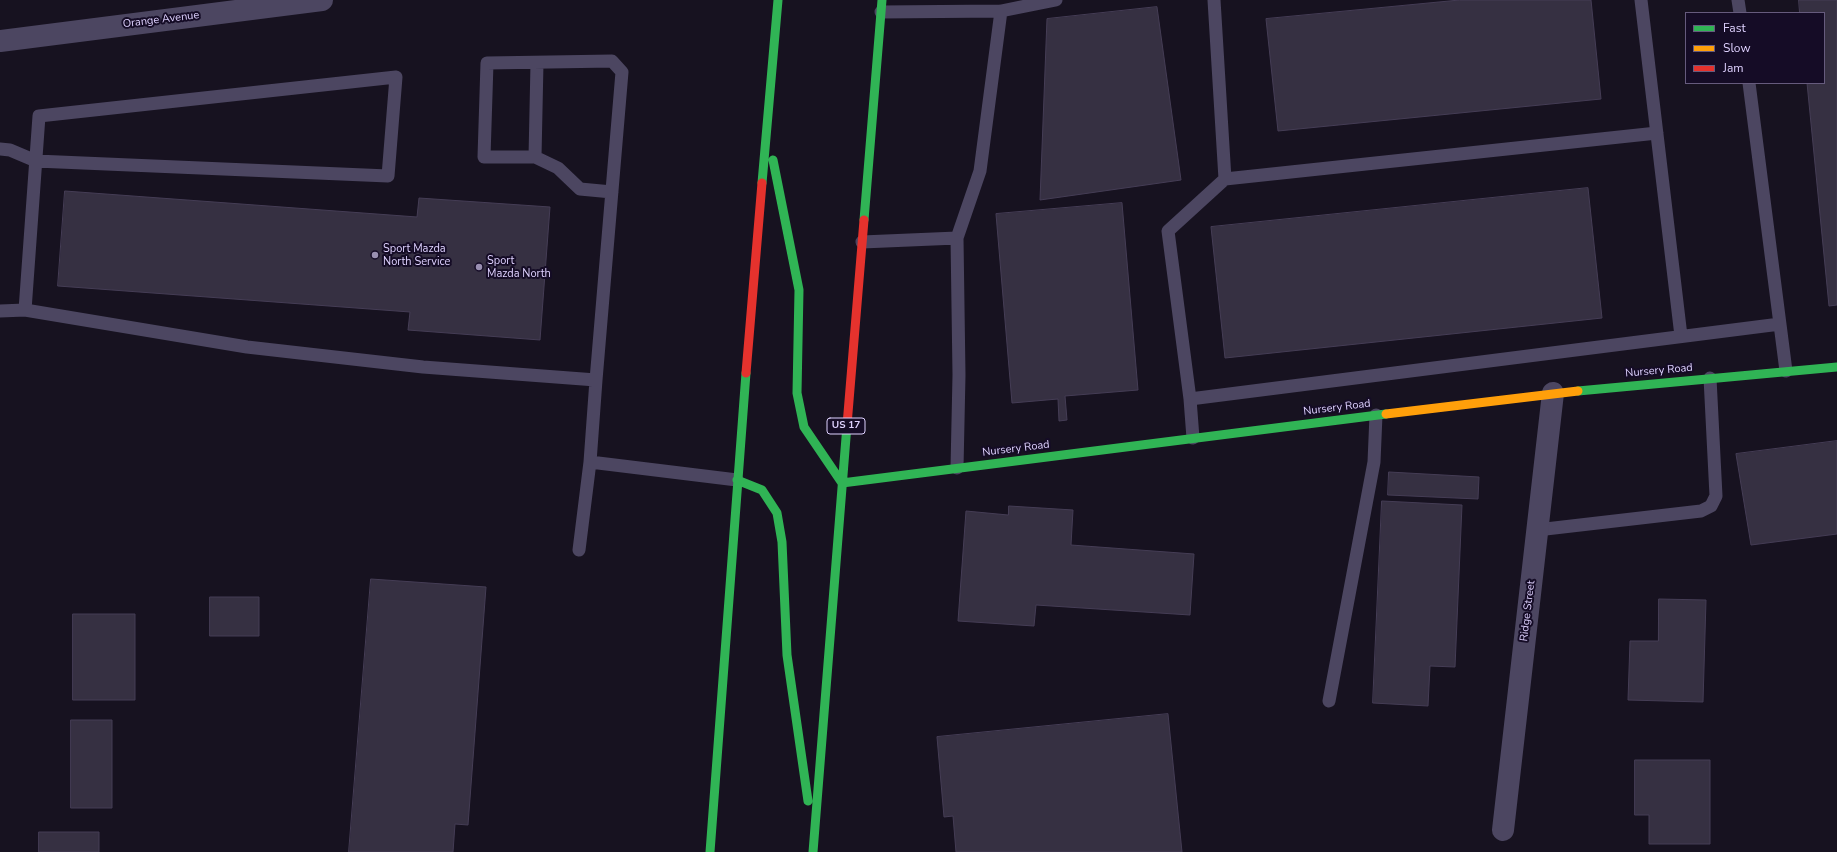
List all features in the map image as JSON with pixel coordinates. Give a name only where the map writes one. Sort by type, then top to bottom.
[{"type":"main road","points":[[710,852],[737,480],[768,135],[778,0]]},
{"type":"main road","name":"US 17","points":[[813,852],[882,6]]},
{"type":"main road","points":[[768,135],[799,290],[797,393],[804,427],[842,483]]},
{"type":"main road","name":"Nursery Road","points":[[842,483],[1553,393],[1837,367]]},
{"type":"main road","points":[[737,480],[762,490],[777,513],[782,542],[787,655],[814,842]]},
{"type":"street","name":"Orange Avenue","points":[[0,41],[282,2],[322,0]]},
{"type":"street","name":"Ridge Street","points":[[1503,830],[1553,393]]},
{"type":"lane","points":[[882,6],[1001,11],[1056,0]]},
{"type":"lane","points":[[1214,0],[1224,179]]},
{"type":"lane","points":[[1641,0],[1681,336]]},
{"type":"lane","points":[[1738,0],[1740,12]]},
{"type":"lane","points":[[957,468],[957,238],[980,171],[1001,11]]},
{"type":"lane","points":[[579,550],[590,462],[622,72],[612,61],[486,63],[484,157],[535,157],[558,168],[580,190],[612,192]]},
{"type":"lane","points":[[535,157],[538,63]]},
{"type":"lane","points":[[0,149],[10,150],[36,161],[388,176],[396,77],[40,116],[36,161],[25,310]]},
{"type":"lane","points":[[1749,84],[1786,371]]},
{"type":"lane","points":[[1193,438],[1190,399],[1168,231],[1224,179],[1657,133]]},
{"type":"lane","points":[[862,242],[957,238]]},
{"type":"lane","points":[[0,311],[25,310],[247,347],[423,366],[596,380]]},
{"type":"lane","points":[[1190,399],[1780,324]]},
{"type":"lane","points":[[1537,530],[1701,512],[1711,506],[1716,496],[1710,378]]},
{"type":"lane","points":[[1329,701],[1374,462],[1376,415]]},
{"type":"lane","points":[[590,462],[737,480]]},
{"type":"building","points":[[1460,0],[1591,0],[1601,99],[1278,131],[1266,19]]},
{"type":"building","points":[[1799,0],[1837,0],[1837,305],[1829,306],[1807,84],[1825,84],[1825,12],[1800,12]]},
{"type":"building","points":[[1157,7],[1181,180],[1040,200],[1047,19]]},
{"type":"building","points":[[1588,188],[1602,318],[1225,358],[1211,227]]},
{"type":"building","points":[[65,191],[417,217],[419,198],[550,207],[540,340],[408,330],[410,312],[58,286]]},
{"type":"building","points":[[1122,203],[1138,390],[1065,396],[1067,420],[1059,421],[1058,399],[1012,403],[996,214]]},
{"type":"building","points":[[1837,441],[1837,534],[1751,545],[1736,454]]},
{"type":"building","points":[[1389,472],[1479,477],[1478,499],[1388,495]]},
{"type":"building","points":[[1382,501],[1462,505],[1455,667],[1430,666],[1428,706],[1373,703]]},
{"type":"building","points":[[1009,506],[1073,510],[1071,545],[1194,554],[1190,615],[1036,605],[1034,626],[958,621],[966,511],[1008,515]]},
{"type":"building","points":[[371,579],[486,587],[468,825],[455,824],[453,852],[349,852]]},
{"type":"building","points":[[210,597],[259,597],[259,636],[210,636]]},
{"type":"building","points":[[1659,599],[1706,600],[1703,702],[1628,700],[1630,641],[1658,641]]},
{"type":"building","points":[[73,614],[135,614],[135,700],[73,700]]},
{"type":"building","points":[[1168,714],[1182,852],[956,852],[953,816],[944,817],[937,737]]},
{"type":"building","points":[[71,720],[112,720],[112,808],[71,808]]},
{"type":"building","points":[[1635,760],[1710,760],[1710,844],[1649,844],[1649,815],[1635,815]]},
{"type":"building","points":[[39,832],[99,832],[99,852],[39,852]]},
{"type":"traffic: fast","points":[[762,183],[778,0]]},
{"type":"traffic: fast","points":[[864,220],[882,0]]},
{"type":"traffic: fast","points":[[773,160],[799,290],[797,393],[804,427],[842,483]]},
{"type":"traffic: fast","points":[[1578,391],[1837,367]]},
{"type":"traffic: fast","points":[[710,852],[746,373]]},
{"type":"traffic: fast","points":[[842,483],[1386,414]]},
{"type":"traffic: fast","points":[[813,852],[847,425]]},
{"type":"traffic: fast","points":[[737,480],[762,490],[777,513],[782,542],[787,655],[808,801]]},
{"type":"traffic: slow","points":[[1386,414],[1578,391]]},
{"type":"traffic: jam","points":[[746,373],[762,183]]},
{"type":"traffic: jam","points":[[847,425],[864,220]]},
{"type":"place","name":"Sport Mazda North Service","points":[[375,255]]},
{"type":"place","name":"Sport Mazda North","points":[[479,267]]}]
